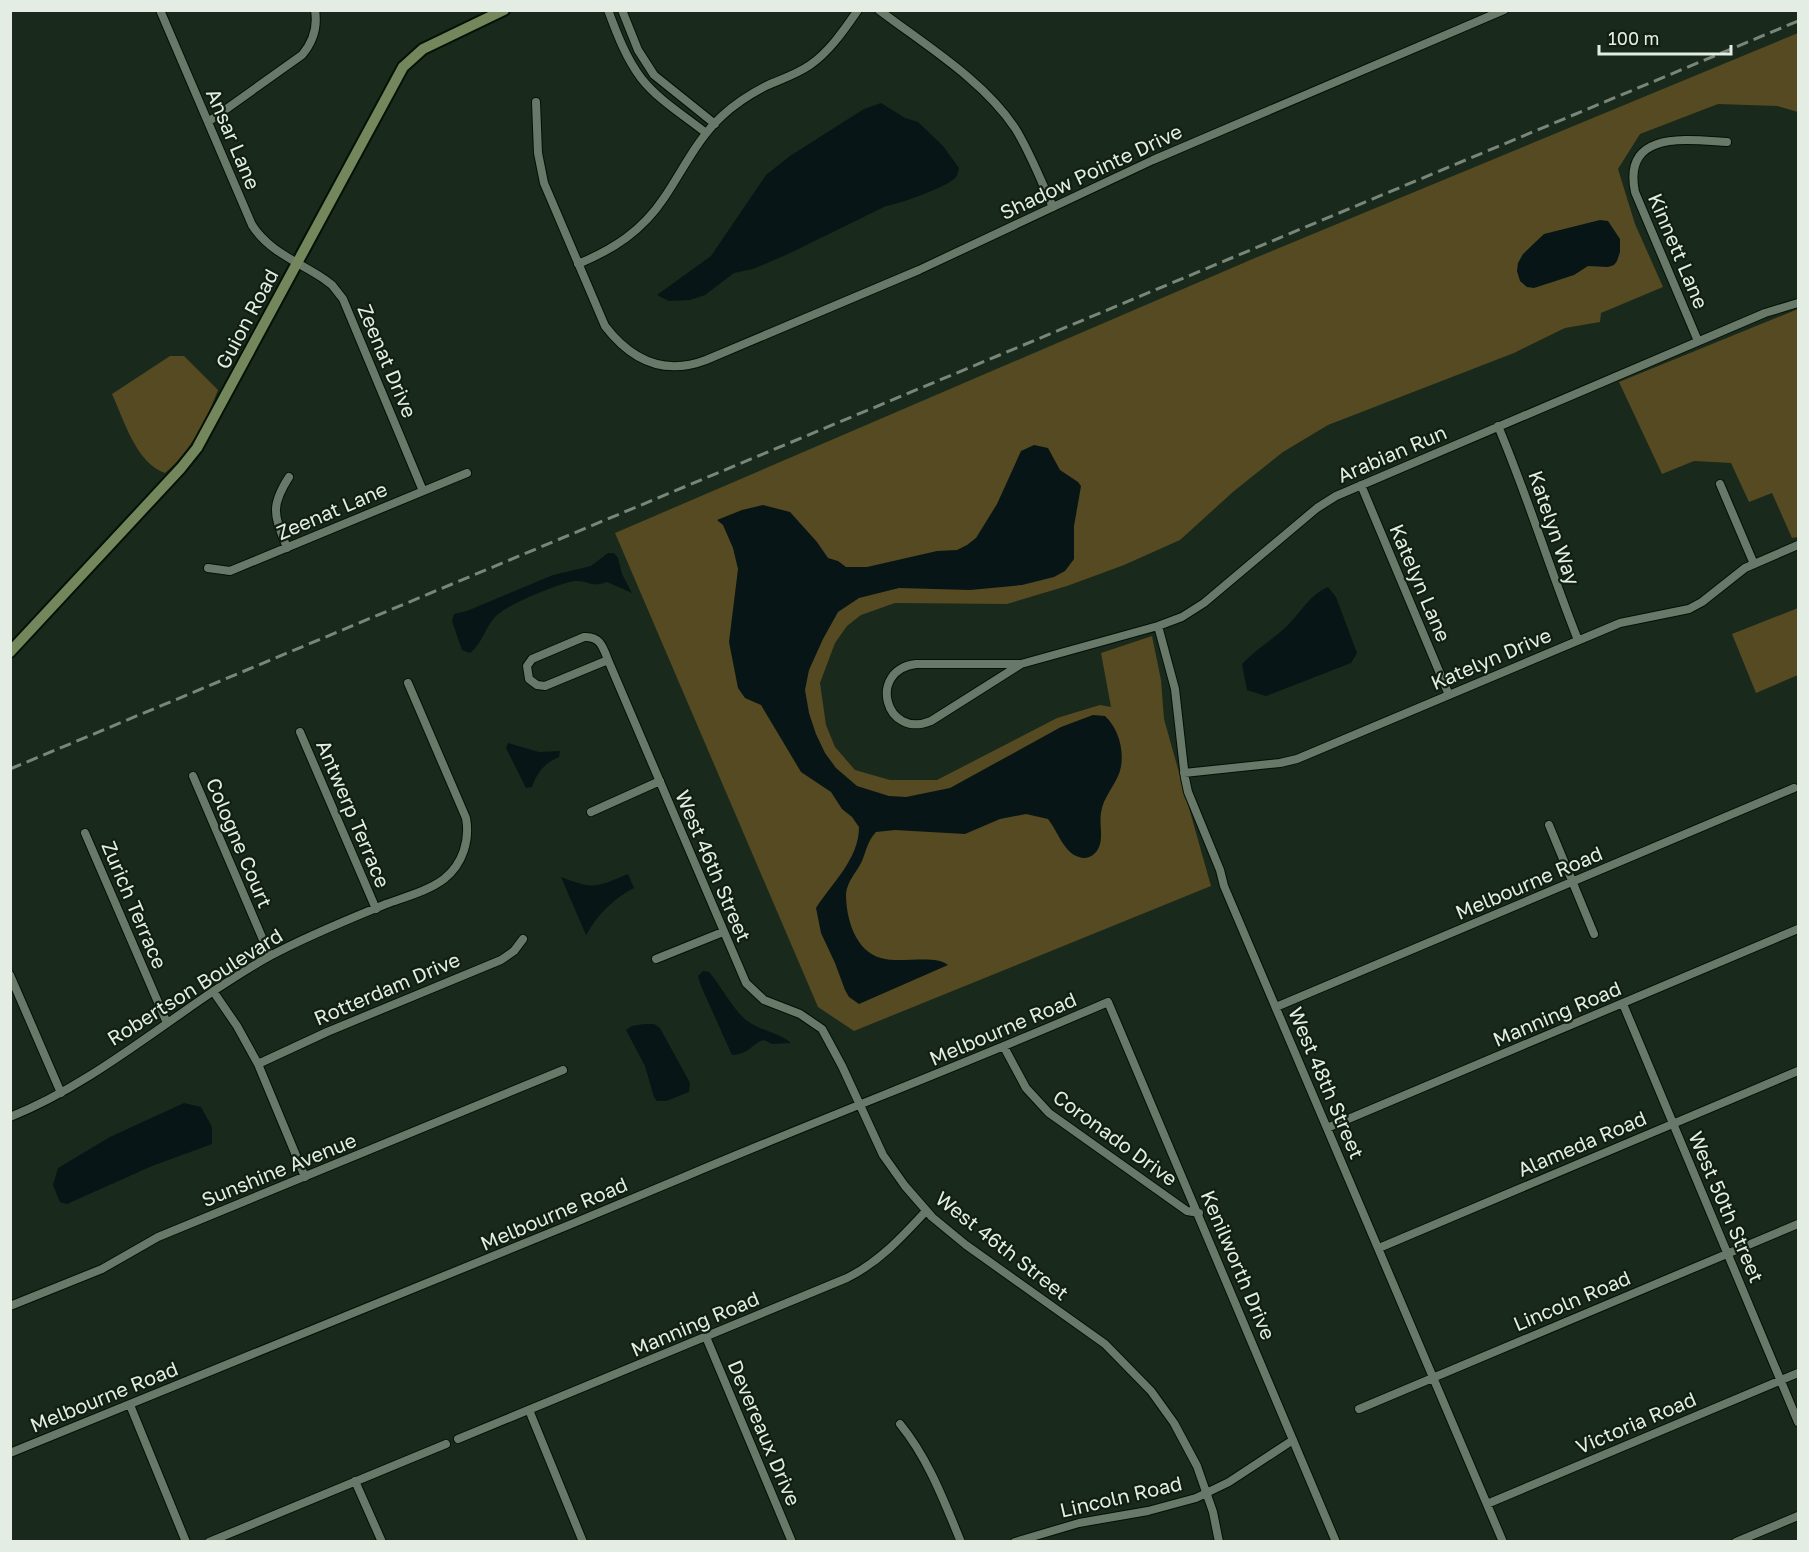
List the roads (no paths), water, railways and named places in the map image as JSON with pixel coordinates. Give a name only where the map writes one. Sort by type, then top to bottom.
[{"type":"street","name":"Ansar Lane","points":[[160,10],[252,225],[271,247],[298,262]]},
{"type":"street","points":[[208,122],[299,58],[312,41],[316,21],[315,10]]},
{"type":"street","name":"Guion Road","points":[[10,652],[190,458],[208,430],[403,67],[423,49],[504,10]]},
{"type":"street","points":[[608,10],[629,60],[643,80],[660,97],[706,133]]},
{"type":"street","points":[[622,10],[638,50],[654,75],[715,123]]},
{"type":"street","points":[[536,102],[538,153],[542,176],[578,264],[621,244],[646,222],[715,123],[747,97],[795,74],[816,60],[831,46],[858,10]]},
{"type":"street","points":[[879,10],[972,82],[994,102],[1021,138],[1053,207]]},
{"type":"street","name":"Shadow Pointe Drive","points":[[578,264],[605,326],[618,343],[631,353],[653,363],[673,366],[691,364],[911,274],[1150,161],[1504,10]]},
{"type":"street","name":"Kinnett Lane","points":[[1698,342],[1635,192],[1633,180],[1635,168],[1646,151],[1663,141],[1727,142]]},
{"type":"street","name":"Zeenat Drive","points":[[298,262],[330,283],[343,299],[423,491]]},
{"type":"street","name":"Arabian Run","points":[[1021,664],[924,724],[910,724],[900,719],[893,713],[887,702],[886,691],[889,682],[897,671],[906,666],[916,664],[1021,664],[1178,619],[1197,608],[1317,508],[1336,496],[1765,313],[1798,303]]},
{"type":"street","name":"Katelyn Way","points":[[1498,426],[1524,489],[1554,581],[1578,640]]},
{"type":"street","name":"Zeenat Lane","points":[[208,568],[230,571],[467,473]]},
{"type":"street","points":[[287,548],[274,516],[280,491],[289,477]]},
{"type":"street","points":[[1720,484],[1754,564]]},
{"type":"street","name":"Katelyn Lane","points":[[1361,485],[1449,695]]},
{"type":"street","name":"Katelyn Drive","points":[[1184,773],[1294,760],[1623,622],[1689,609],[1702,602],[1740,572],[1798,545]]},
{"type":"street","name":"West 48th Street","points":[[1158,626],[1175,689],[1188,792],[1220,870],[1222,881],[1503,1542]]},
{"type":"street","name":"West 46th Street","points":[[609,660],[545,686],[537,685],[527,673],[527,666],[533,658],[588,636],[601,642],[609,660],[660,781],[723,932],[742,976],[756,994],[773,1004],[800,1014],[822,1029],[835,1051],[883,1155],[926,1211],[966,1245],[1105,1344],[1137,1375],[1174,1424],[1197,1466],[1207,1493],[1219,1542]]},
{"type":"street","name":"Robertson Boulevard","points":[[10,1117],[61,1093],[213,991],[270,956],[325,929],[442,880],[454,869],[466,843],[466,818],[408,683]]},
{"type":"street","name":"Antwerp Terrace","points":[[300,732],[376,909]]},
{"type":"street","name":"Cologne Court","points":[[193,776],[270,956]]},
{"type":"street","points":[[591,812],[660,781]]},
{"type":"street","name":"Melbourne Road","points":[[1276,1007],[1794,788]]},
{"type":"street","points":[[1549,825],[1594,934]]},
{"type":"street","name":"Zurich Terrace","points":[[85,833],[167,1023]]},
{"type":"street","name":"Manning Road","points":[[1327,1128],[1798,929]]},
{"type":"street","points":[[656,959],[723,932]]},
{"type":"street","name":"Rotterdam Drive","points":[[258,1064],[327,1032],[501,960],[514,951],[524,939]]},
{"type":"street","points":[[10,975],[61,1093]]},
{"type":"street","points":[[213,991],[237,1026],[258,1064],[305,1177]]},
{"type":"street","name":"Melbourne Road","points":[[10,1453],[1004,1047],[1108,1002]]},
{"type":"street","name":"Kenilworth Drive","points":[[1108,1002],[1336,1542]]},
{"type":"street","name":"West 50th Street","points":[[1623,1004],[1798,1422]]},
{"type":"street","name":"Coronado Drive","points":[[1004,1047],[1026,1088],[1055,1118],[1187,1211],[1199,1213]]},
{"type":"street","name":"Sunshine Avenue","points":[[10,1306],[102,1269],[158,1237],[563,1070]]},
{"type":"street","name":"Alameda Road","points":[[1379,1248],[1798,1071]]},
{"type":"street","name":"Manning Road","points":[[458,1439],[854,1275],[891,1249],[926,1211]]},
{"type":"street","name":"Lincoln Road","points":[[1359,1409],[1798,1224]]},
{"type":"street","name":"Devereaux Drive","points":[[706,1337],[792,1542]]},
{"type":"street","name":"Victoria Road","points":[[1487,1504],[1798,1373]]},
{"type":"street","points":[[130,1405],[186,1542]]},
{"type":"street","points":[[529,1410],[583,1542]]},
{"type":"street","points":[[900,1424],[915,1444],[931,1473],[961,1542]]},
{"type":"street","name":"Lincoln Road","points":[[1015,1542],[1079,1523],[1168,1507],[1207,1493],[1238,1477],[1293,1440]]},
{"type":"street","points":[[209,1542],[446,1444]]},
{"type":"street","points":[[355,1481],[382,1542]]},
{"type":"street","points":[[1736,1542],[1798,1516]]},
{"type":"railway","points":[[10,769],[1798,21]]}]
